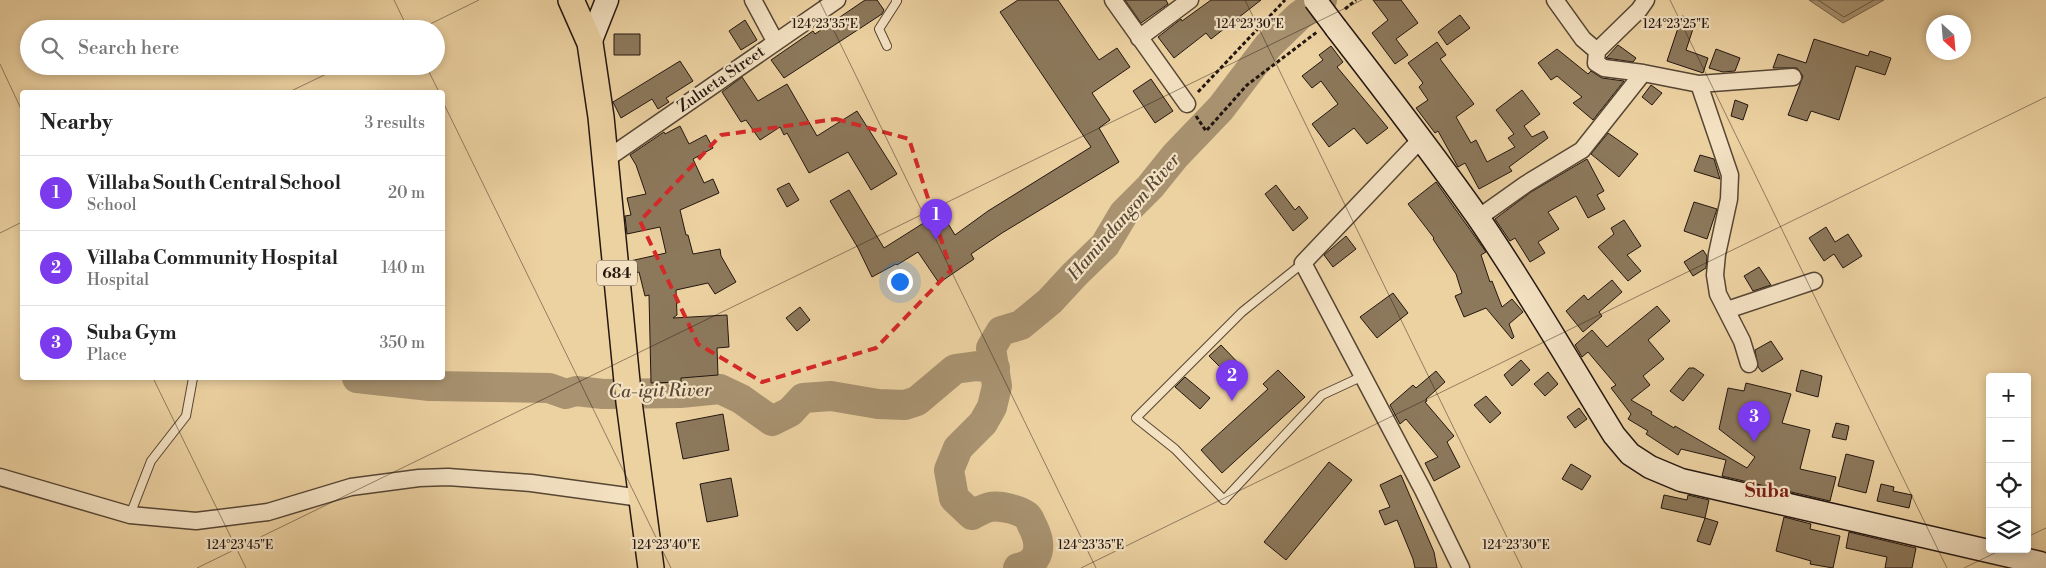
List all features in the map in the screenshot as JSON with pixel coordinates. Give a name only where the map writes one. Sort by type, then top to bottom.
[{"type":"main road","name":"684","points":[[571,0],[590,44],[601,116],[629,394],[651,568]]},
{"type":"street","points":[[590,44],[607,0]]},
{"type":"street","points":[[753,0],[775,41]]},
{"type":"street","name":"Zulueta Street","points":[[605,160],[837,0]]},
{"type":"street","points":[[1114,0],[1190,109]]},
{"type":"street","points":[[1139,38],[1190,0]]},
{"type":"street","points":[[1315,0],[1422,138],[1478,218],[1526,291],[1614,435],[1630,454],[1650,467],[1681,480],[2043,562]]},
{"type":"street","points":[[1554,0],[1583,39],[1598,51]]},
{"type":"street","points":[[1646,0],[1639,10],[1598,51],[1596,63],[1604,68],[1699,84],[1793,77]]},
{"type":"street","points":[[1478,218],[1526,184],[1582,150],[1642,73]]},
{"type":"street","points":[[1699,84],[1730,175],[1729,199],[1717,254],[1715,275],[1718,294],[1742,341],[1749,364]]},
{"type":"street","points":[[1422,138],[1303,263],[1461,568]]},
{"type":"street","points":[[1727,310],[1814,281]]},
{"type":"street","points":[[0,477],[130,515],[196,521],[268,512],[351,487],[419,478],[448,477],[531,483],[641,498]]},
{"type":"lane","points":[[887,46],[879,29],[896,0]]},
{"type":"lane","points":[[1303,263],[1242,312],[1136,418],[1175,449],[1224,500],[1322,395],[1363,376]]},
{"type":"lane","points":[[130,515],[151,460],[186,416],[193,380]]},
{"type":"path","points":[[1285,0],[1190,109],[1206,131],[1247,85],[1332,23],[1356,0]]},
{"type":"highlighted area","points":[[836,119],[909,139],[951,270],[876,348],[762,382],[698,344],[640,221],[721,135]]},
{"type":"water","points":[[1809,0],[1884,0],[1843,23]]},
{"type":"building","points":[[865,0],[877,0],[884,10],[882,14],[784,78],[771,60],[813,31],[815,34]]},
{"type":"building","points":[[1018,0],[1058,0],[1099,60],[1117,48],[1130,67],[1092,93],[1110,120],[1099,128],[1119,162],[1002,233],[971,254],[974,259],[939,283],[918,252],[872,277],[858,248],[830,201],[849,190],[884,248],[941,212],[955,235],[988,211],[1091,147],[1000,12]]},
{"type":"building","points":[[1125,0],[1166,0],[1168,4],[1141,23]]},
{"type":"building","points":[[1211,0],[1261,0],[1211,39],[1206,33],[1174,58],[1158,37],[1181,19],[1182,21]]},
{"type":"building","points":[[1373,0],[1401,0],[1418,23],[1396,39],[1408,55],[1395,64],[1372,33],[1388,20]]},
{"type":"building","points":[[1460,15],[1470,28],[1447,45],[1438,32]]},
{"type":"building","points":[[1682,16],[1696,20],[1686,50],[1708,58],[1703,73],[1667,61]]},
{"type":"building","points":[[745,20],[757,40],[741,50],[729,31]]},
{"type":"building","points":[[614,34],[640,34],[640,55],[614,55]]},
{"type":"building","points":[[1814,39],[1868,56],[1870,51],[1891,58],[1885,75],[1856,66],[1839,120],[1811,111],[1807,121],[1788,115],[1803,76],[1797,68],[1773,68],[1778,54],[1806,63]]},
{"type":"building","points":[[1437,42],[1446,55],[1440,59],[1474,104],[1456,117],[1471,143],[1476,140],[1487,162],[1515,147],[1508,138],[1514,134],[1496,110],[1522,90],[1540,114],[1524,126],[1532,137],[1544,131],[1548,138],[1509,167],[1512,171],[1479,189],[1465,163],[1458,167],[1438,131],[1435,133],[1416,108],[1428,100],[1419,87],[1423,83],[1408,63]]},
{"type":"building","points":[[1618,45],[1636,58],[1633,62],[1606,58]]},
{"type":"building","points":[[1331,46],[1343,62],[1337,67],[1388,128],[1367,144],[1354,128],[1329,147],[1312,124],[1338,104],[1321,81],[1312,88],[1302,76],[1323,60],[1319,55]]},
{"type":"building","points":[[1557,49],[1588,74],[1591,71],[1602,78],[1624,81],[1593,120],[1573,103],[1582,97],[1557,76],[1551,80],[1538,63]]},
{"type":"building","points":[[1716,49],[1740,58],[1735,71],[1723,72],[1709,68]]},
{"type":"building","points":[[680,61],[693,81],[666,98],[669,102],[658,109],[652,99],[621,118],[613,102]]},
{"type":"building","points":[[742,77],[758,101],[787,84],[817,136],[857,111],[897,174],[871,190],[848,152],[809,173],[787,133],[784,135],[780,127],[760,140],[746,120],[741,122],[722,92]]},
{"type":"building","points":[[1151,79],[1173,111],[1155,123],[1133,91]]},
{"type":"building","points":[[1651,85],[1662,93],[1652,105],[1642,97]]},
{"type":"building","points":[[1735,100],[1748,105],[1743,120],[1731,116]]},
{"type":"building","points":[[680,126],[689,144],[706,135],[713,148],[693,159],[704,183],[713,179],[719,193],[680,210],[686,235],[688,235],[693,254],[720,249],[721,256],[736,282],[715,294],[708,283],[676,290],[677,315],[673,318],[727,315],[729,347],[717,348],[718,375],[681,378],[681,382],[651,383],[649,295],[645,296],[639,272],[631,274],[630,261],[666,253],[660,227],[627,234],[625,216],[631,215],[627,198],[646,194],[636,165],[630,155],[664,132],[665,134]]},
{"type":"building","points":[[1608,133],[1638,154],[1619,177],[1591,154]]},
{"type":"building","points":[[1700,155],[1714,159],[1720,179],[1694,171]]},
{"type":"building","points":[[1587,159],[1604,191],[1597,195],[1605,209],[1588,218],[1576,196],[1548,212],[1559,229],[1538,242],[1545,253],[1530,262],[1515,238],[1510,241],[1495,219],[1531,192]]},
{"type":"building","points":[[1436,182],[1486,252],[1481,255],[1490,282],[1492,281],[1502,307],[1512,299],[1523,312],[1509,324],[1514,337],[1512,339],[1486,308],[1464,317],[1455,296],[1462,293],[1456,274],[1434,238],[1408,204]]},
{"type":"building","points":[[789,183],[799,200],[787,207],[777,189]]},
{"type":"building","points":[[1276,185],[1295,210],[1299,206],[1308,218],[1293,231],[1265,194]]},
{"type":"building","points":[[1694,202],[1717,209],[1707,239],[1684,231]]},
{"type":"building","points":[[1624,220],[1641,246],[1627,255],[1641,271],[1628,281],[1598,247],[1614,234],[1611,228]]},
{"type":"building","points":[[1826,227],[1835,242],[1848,234],[1862,256],[1843,268],[1834,254],[1824,261],[1809,238]]},
{"type":"building","points":[[1346,236],[1356,249],[1333,267],[1324,255]]},
{"type":"building","points":[[1703,250],[1707,256],[1706,268],[1693,276],[1684,262]]},
{"type":"building","points":[[1759,267],[1771,285],[1753,291],[1744,276]]},
{"type":"building","points":[[1612,280],[1622,292],[1599,312],[1602,316],[1583,332],[1566,311],[1584,295],[1588,300]]},
{"type":"building","points":[[1393,293],[1408,313],[1377,338],[1360,317]]},
{"type":"building","points":[[1657,306],[1670,321],[1648,340],[1664,359],[1643,376],[1650,385],[1631,400],[1674,428],[1675,426],[1747,468],[1755,457],[1719,429],[1728,388],[1744,391],[1746,383],[1791,394],[1782,423],[1810,430],[1800,469],[1836,477],[1830,501],[1722,476],[1726,460],[1681,449],[1678,455],[1646,434],[1648,431],[1628,419],[1631,414],[1611,388],[1616,385],[1588,352],[1582,357],[1575,345],[1592,330],[1607,347]]},
{"type":"building","points":[[800,307],[810,320],[797,331],[786,318]]},
{"type":"building","points":[[1771,341],[1783,359],[1762,372],[1758,367],[1755,350]]},
{"type":"building","points":[[1221,345],[1244,369],[1233,380],[1209,356]]},
{"type":"building","points":[[1521,360],[1530,370],[1512,386],[1504,375]]},
{"type":"building","points":[[1689,368],[1694,368],[1704,375],[1683,401],[1670,391]]},
{"type":"building","points":[[1278,370],[1305,397],[1222,473],[1201,450],[1268,389],[1263,384]]},
{"type":"building","points":[[1801,370],[1822,376],[1818,397],[1796,391]]},
{"type":"building","points":[[1436,371],[1445,382],[1425,402],[1454,436],[1447,442],[1460,467],[1434,481],[1425,463],[1438,457],[1406,419],[1400,424],[1390,405],[1413,385],[1416,388]]},
{"type":"building","points":[[1548,372],[1558,384],[1545,396],[1534,384]]},
{"type":"building","points":[[1185,377],[1210,398],[1200,409],[1175,387]]},
{"type":"building","points":[[1486,396],[1501,413],[1490,423],[1474,405]]},
{"type":"building","points":[[1579,408],[1587,419],[1575,428],[1567,417]]},
{"type":"building","points":[[723,414],[729,450],[683,459],[676,423]]},
{"type":"building","points":[[1836,423],[1849,426],[1846,440],[1832,437]]},
{"type":"building","points":[[1846,454],[1874,461],[1866,493],[1838,486]]},
{"type":"building","points":[[1329,462],[1352,480],[1286,560],[1264,542]]},
{"type":"building","points":[[1571,464],[1591,476],[1582,490],[1562,479]]},
{"type":"building","points":[[1401,475],[1434,552],[1437,568],[1415,568],[1397,520],[1385,525],[1379,511],[1390,507],[1380,485]]},
{"type":"building","points":[[731,478],[738,516],[707,522],[700,484]]},
{"type":"building","points":[[1881,484],[1894,487],[1893,491],[1912,495],[1909,508],[1877,501]]},
{"type":"building","points":[[1664,495],[1687,500],[1688,495],[1709,500],[1705,518],[1661,508]]},
{"type":"building","points":[[1784,517],[1811,524],[1810,529],[1840,536],[1833,568],[1810,564],[1811,561],[1776,551]]},
{"type":"building","points":[[1705,518],[1718,522],[1710,545],[1697,541]]},
{"type":"building","points":[[1849,532],[1916,548],[1912,568],[1885,568],[1887,557],[1846,548]]},
{"type":"waterway","name":"Hamindangon River","points":[[1018,568],[1026,566],[1035,558],[1038,552],[1038,540],[1029,518],[1010,508],[999,507],[983,509],[972,515],[954,498],[949,470],[958,448],[983,423],[992,407],[997,386],[991,348],[1001,331],[1021,325],[1050,301],[1105,245],[1124,213],[1221,108],[1268,46],[1299,16],[1322,0]]},
{"type":"waterway","name":"Ca-igit River","points":[[375,380],[430,386],[549,388],[566,394],[576,391],[603,394],[680,393],[720,389],[741,399],[772,421],[790,412],[803,398],[831,396],[878,404],[905,405],[917,401],[955,369],[977,366],[995,368]]},
{"type":"place","name":"Villaba South Central School","points":[[936,240]]},
{"type":"place","name":"Villaba Community Hospital","points":[[1232,401]]},
{"type":"place","name":"Suba Gym","points":[[1754,442]]},
{"type":"district","name":"Suba","points":[[1767,491]]}]
